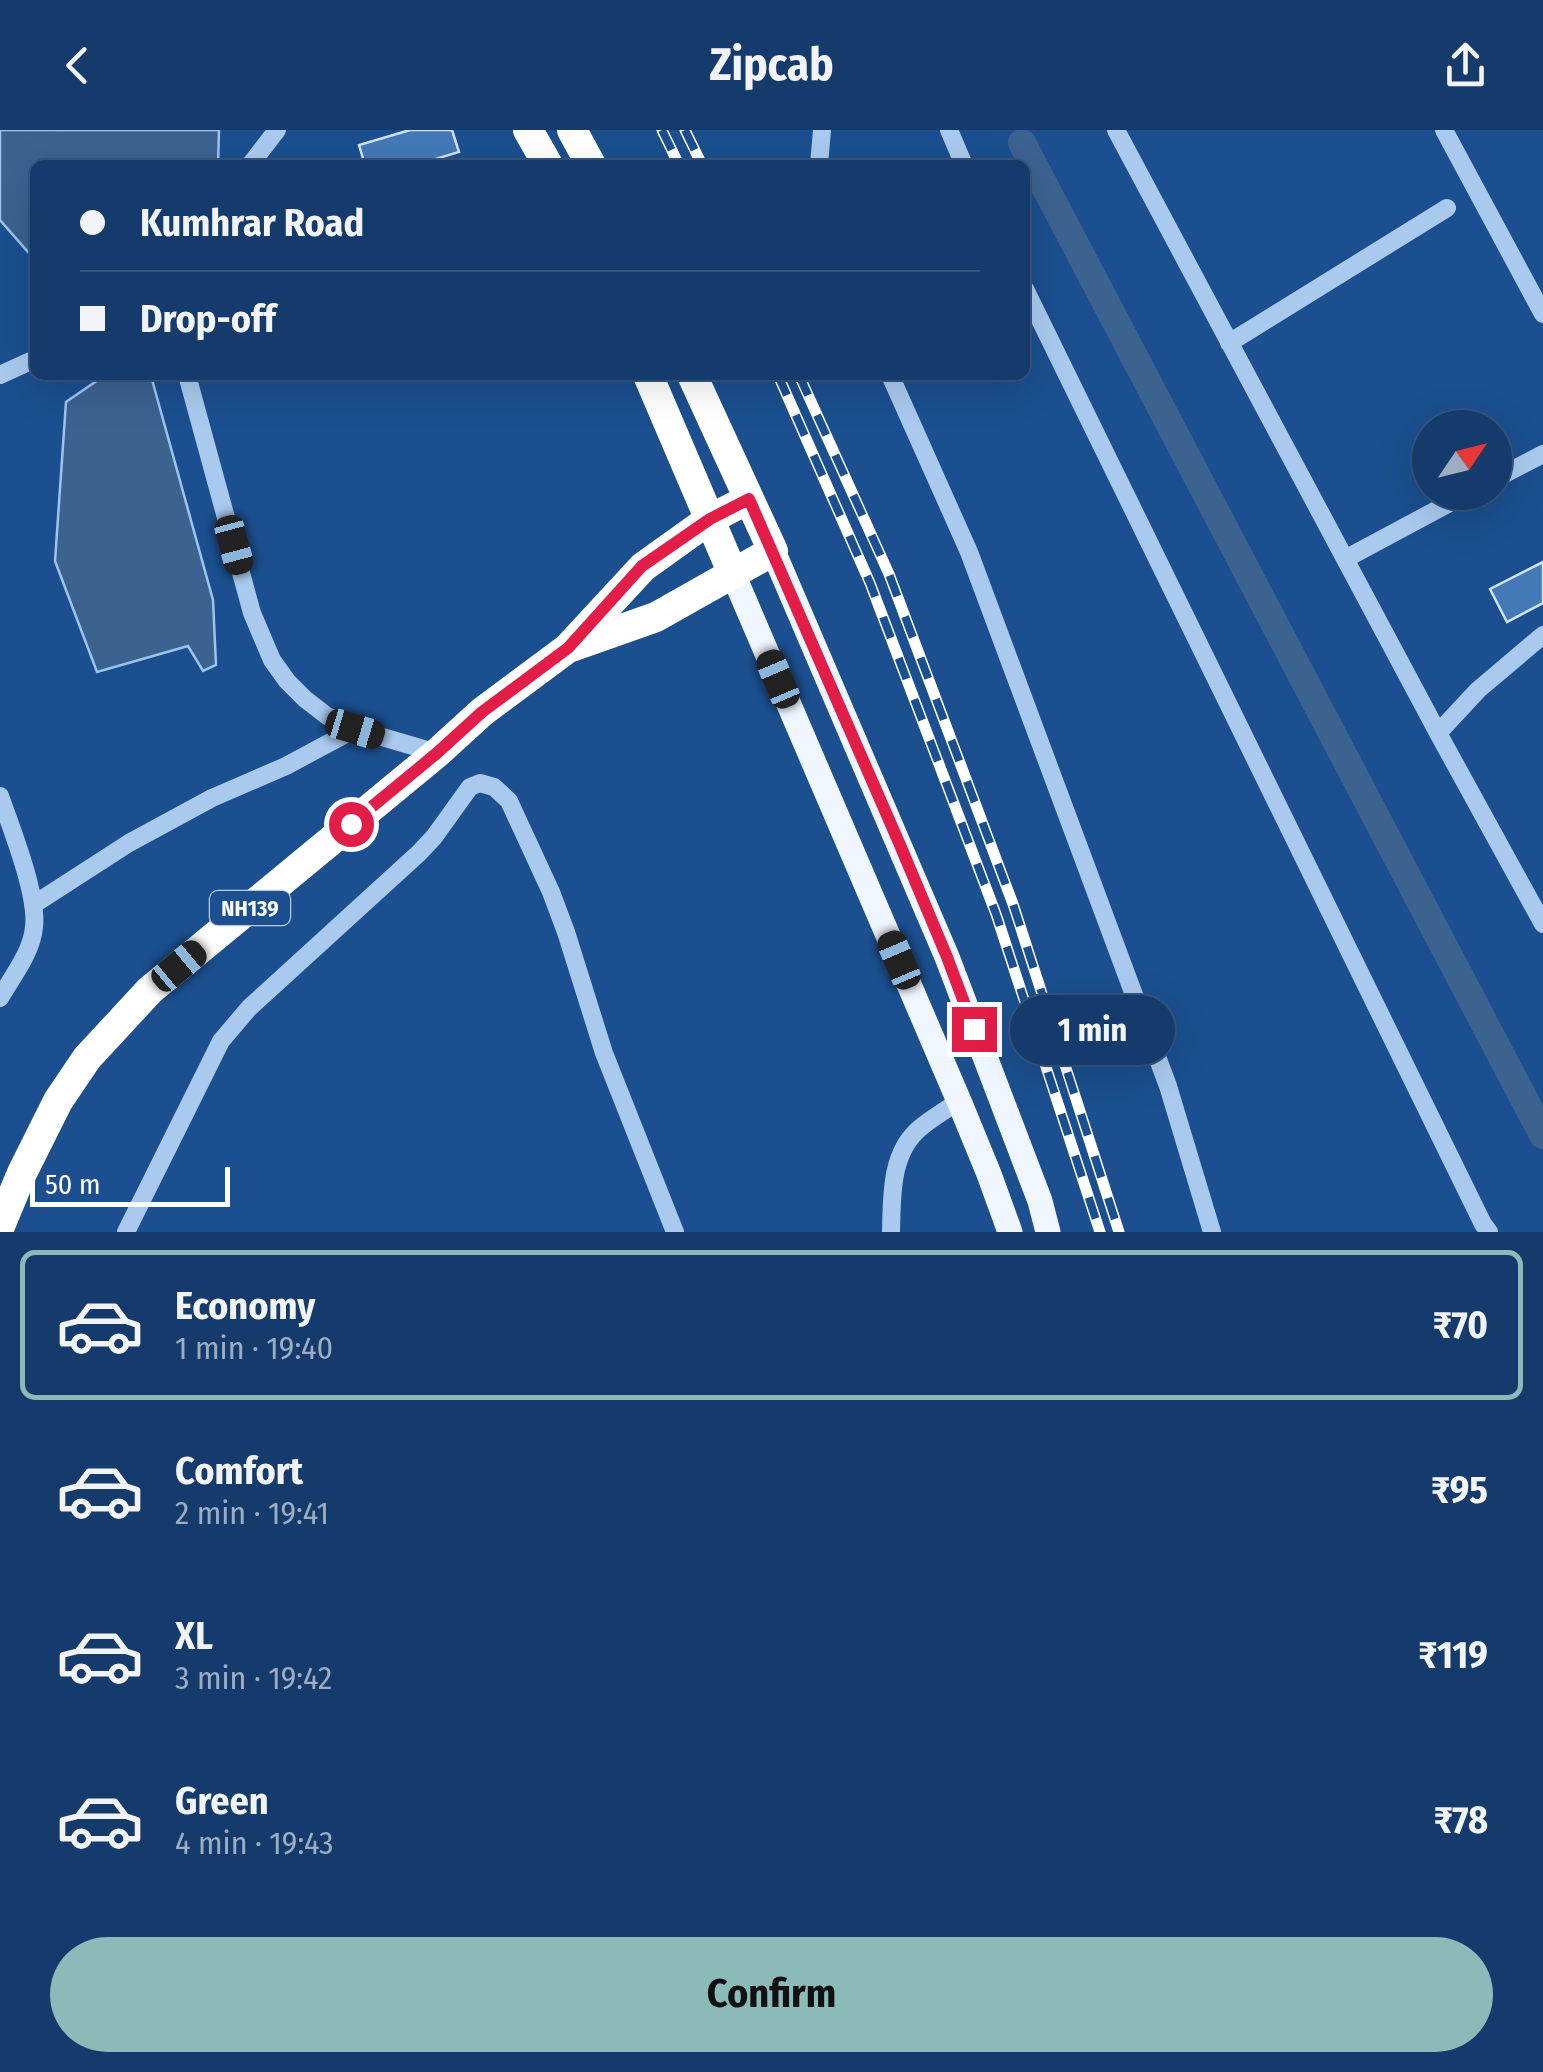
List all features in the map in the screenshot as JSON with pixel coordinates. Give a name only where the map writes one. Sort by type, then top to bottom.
[{"type":"highway","points":[[528,130],[545,160]]},
{"type":"highway","points":[[572,130],[588,160]]},
{"type":"highway","points":[[650,380],[733,574]]},
{"type":"highway","points":[[694,380],[773,551]]},
{"type":"highway","name":"NH139","points":[[0,1226],[58,1101],[87,1058],[150,990],[482,712],[568,648],[642,566],[710,519],[749,499]]},
{"type":"highway","name":"NH139","points":[[568,648],[656,618],[773,551]]},
{"type":"main road","points":[[773,551],[947,957],[1040,1201],[1048,1232]]},
{"type":"main road","points":[[733,574],[960,1101],[1010,1232]]},
{"type":"street","points":[[254,160],[277,130]]},
{"type":"street","points":[[819,160],[822,130]]},
{"type":"street","points":[[949,130],[962,160]]},
{"type":"street","points":[[1116,130],[1543,924]]},
{"type":"street","points":[[1444,130],[1543,314]]},
{"type":"street","points":[[1230,344],[1447,208]]},
{"type":"street","points":[[1030,299],[1485,1229]]},
{"type":"street","points":[[0,374],[30,361]]},
{"type":"street","points":[[188,380],[252,612],[272,660],[286,680],[327,716],[355,729],[437,753]]},
{"type":"street","points":[[892,380],[969,552],[1168,1086],[1212,1232]]},
{"type":"street","points":[[1512,471],[1543,454]]},
{"type":"street","points":[[1344,559],[1436,510]]},
{"type":"street","points":[[1438,733],[1478,690],[1543,635]]},
{"type":"street","points":[[32,906],[129,843],[355,729]]},
{"type":"street","points":[[126,1232],[232,1026],[419,852],[470,787],[480,782],[494,786],[510,801],[524,828],[566,932],[604,1053],[675,1232]]},
{"type":"street","points":[[0,796],[16,838],[34,928],[26,952],[0,998]]},
{"type":"street","points":[[892,1232],[892,1191],[907,1142],[960,1101]]},
{"type":"water","points":[[0,130],[219,130],[218,160],[30,160],[30,254],[0,220]]},
{"type":"water","points":[[98,380],[152,380],[213,600],[216,665],[203,671],[188,646],[97,672],[55,561],[66,402]]},
{"type":"building","points":[[410,130],[452,130],[459,152],[433,160],[364,160],[359,145]]},
{"type":"building","points":[[1543,562],[1543,603],[1507,622],[1490,589]]},
{"type":"waterway","points":[[1022,143],[1543,1135]]},
{"type":"railway","points":[[662,130],[677,160]]},
{"type":"railway","points":[[685,130],[700,160]]},
{"type":"railway","points":[[780,380],[870,583],[996,914],[1100,1232]]},
{"type":"railway","points":[[801,380],[889,574],[1013,904],[1119,1232]]},
{"type":"route","points":[[351,824],[482,712],[568,648],[642,566],[710,519],[749,499],[900,845],[974,1029]]}]
